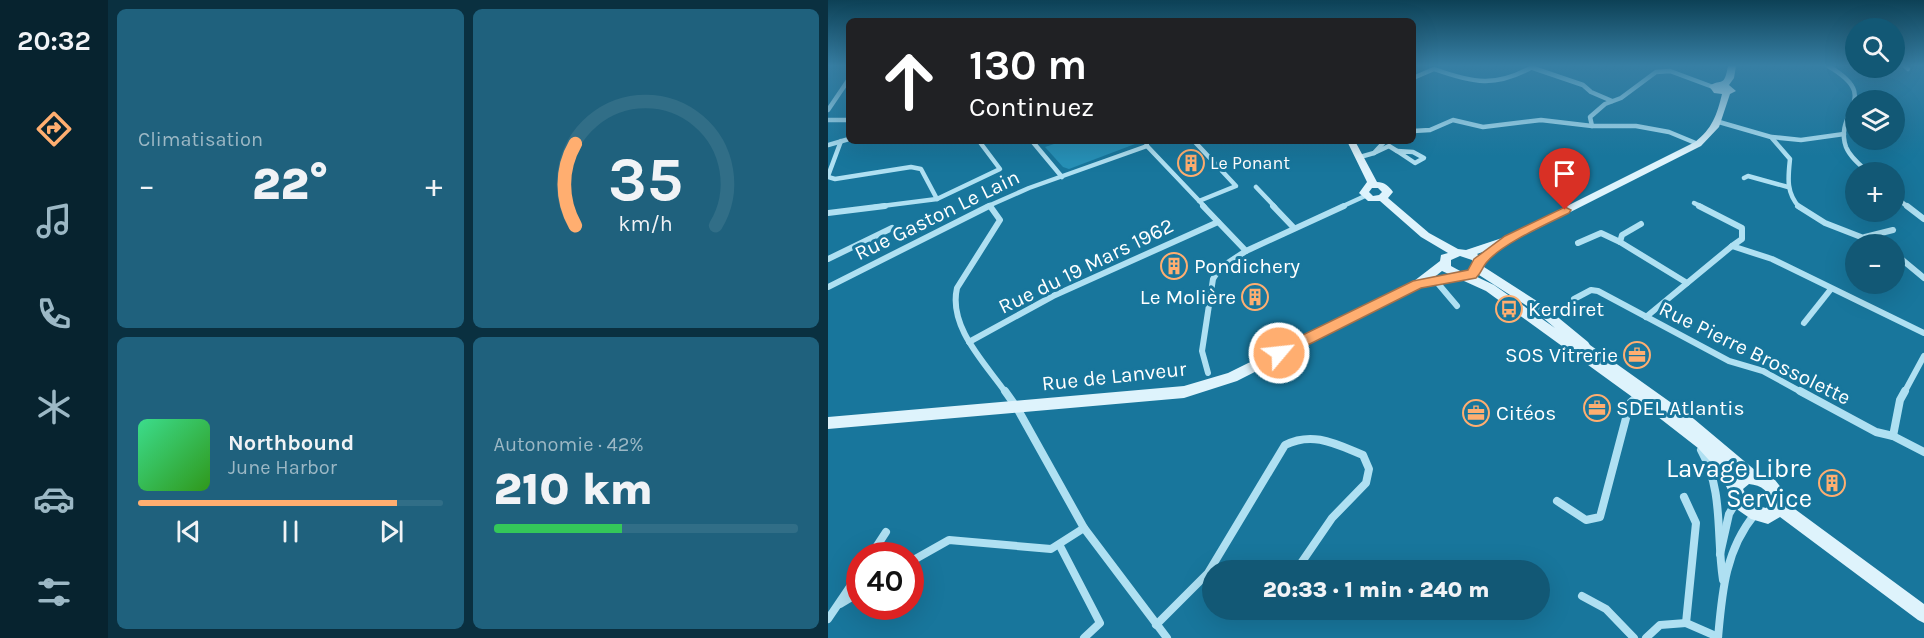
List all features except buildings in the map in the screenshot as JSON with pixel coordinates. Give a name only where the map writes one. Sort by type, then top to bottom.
[{"type":"street","points":[[828,110],[838,96]]},
{"type":"street","points":[[1600,96],[1612,101]]},
{"type":"street","points":[[1592,126],[1590,117],[1623,96]]},
{"type":"street","points":[[1448,258],[1509,239],[1698,144],[1719,122],[1724,96]]},
{"type":"street","points":[[1856,96],[1855,108],[1844,134],[1846,148],[1859,162]]},
{"type":"street","points":[[828,120],[846,120]]},
{"type":"street","points":[[1416,131],[1439,127],[1453,120],[1484,127],[1541,120],[1592,126],[1636,126],[1669,132],[1698,144]]},
{"type":"street","points":[[1719,122],[1771,137],[1801,140],[1844,134]]},
{"type":"street","points":[[1771,137],[1790,159],[1788,187],[1797,206],[1807,214],[1857,234]]},
{"type":"street","points":[[828,145],[846,140]]},
{"type":"street","points":[[841,141],[828,176],[835,179],[911,167],[921,169],[937,199]]},
{"type":"street","points":[[828,213],[937,199],[1000,169],[981,144]]},
{"type":"street","points":[[1034,144],[1062,177]]},
{"type":"street","points":[[1147,144],[1246,251]]},
{"type":"street","name":"Rue Gaston Le Lain","points":[[828,287],[990,206],[1147,144]]},
{"type":"street","points":[[1197,144],[1236,186],[1199,201]]},
{"type":"street","points":[[1353,144],[1373,184]]},
{"type":"street","points":[[1374,153],[1382,144]]},
{"type":"street","points":[[1360,157],[1389,147],[1415,163],[1424,158],[1413,152],[1396,151]]},
{"type":"street","points":[[1744,178],[1748,176],[1788,187]]},
{"type":"street","points":[[1365,196],[1364,189],[1373,184],[1387,188],[1388,192],[1382,198]]},
{"type":"street","points":[[1256,187],[1294,228]]},
{"type":"street","points":[[1208,373],[1202,351],[1213,279],[1220,268],[1246,251],[1365,196],[1382,198],[1425,235],[1448,258],[1448,271],[1470,270],[1509,239]]},
{"type":"street","points":[[1646,317],[1742,239],[1742,228],[1694,203]]},
{"type":"street","points":[[1905,204],[1924,219]]},
{"type":"street","points":[[990,206],[1000,220],[957,288],[955,297],[962,330],[1017,408],[1084,528],[1167,638]]},
{"type":"street","name":"Rue du 19 Mars 1962","points":[[969,342],[1053,296],[1218,222]]},
{"type":"street","points":[[1620,242],[1622,235],[1641,224]]},
{"type":"street","points":[[828,259],[892,228]]},
{"type":"street","points":[[1877,234],[1893,230]]},
{"type":"street","points":[[1578,243],[1601,233],[1687,283]]},
{"type":"street","points":[[1732,246],[1772,259],[1924,333]]},
{"type":"street","points":[[1469,253],[1470,270],[1490,288],[1640,395],[1717,458],[1737,492],[1756,514]]},
{"type":"street","name":"Rue de Lanveur","points":[[1418,284],[1448,258]]},
{"type":"street","points":[[1905,262],[1924,278]]},
{"type":"street","points":[[1470,270],[1643,387],[1709,437],[1752,477],[1772,487],[1780,498],[1780,508],[1774,515],[1756,514],[1746,523],[1734,548],[1723,580],[1718,638],[1686,623],[1660,625],[1646,638]]},
{"type":"street","name":"Rue de Lanveur","points":[[828,423],[1184,392],[1211,385],[1418,284],[1470,270]]},
{"type":"street","points":[[1435,280],[1456,306]]},
{"type":"street","points":[[1804,323],[1831,289]]},
{"type":"street","name":"Rue Pierre Brossolette","points":[[1574,299],[1591,290],[1598,291],[1729,361],[1763,371],[1876,432],[1893,436],[1924,452]]},
{"type":"street","points":[[1893,436],[1900,400],[1924,356]]},
{"type":"street","points":[[1557,501],[1586,520],[1600,516],[1630,403],[1640,395]]},
{"type":"street","points":[[1677,424],[1703,452],[1715,476],[1718,557],[1723,580]]},
{"type":"street","points":[[1218,560],[1285,445],[1298,437],[1311,435],[1363,455],[1369,469],[1366,483],[1332,518],[1303,560]]},
{"type":"street","points":[[1718,557],[1741,479],[1752,477]]},
{"type":"street","points":[[1684,497],[1695,523],[1686,623]]},
{"type":"street","points":[[1780,508],[1924,615]]},
{"type":"street","points":[[924,554],[949,540],[1048,549],[1060,546],[1084,528]]},
{"type":"street","points":[[879,542],[886,532]]},
{"type":"street","points":[[1060,546],[1100,623],[1084,638]]},
{"type":"street","points":[[1156,625],[1202,581]]},
{"type":"street","points":[[828,619],[846,593]]},
{"type":"street","points":[[1582,596],[1606,609],[1634,638]]},
{"type":"street","points":[[837,606],[846,601]]},
{"type":"shaded area","points":[[1054,144],[1135,144],[1069,169],[1063,167],[1045,147]]},
{"type":"place","name":"Le Ponant","points":[[1191,163]]},
{"type":"place","name":"Pondichery","points":[[1174,266]]},
{"type":"place","name":"Le Molière","points":[[1255,297]]},
{"type":"place","name":"Kerdiret","points":[[1509,309]]},
{"type":"place","name":"SOS Vitrerie","points":[[1637,355]]},
{"type":"place","name":"SDEL Atlantis","points":[[1597,408]]},
{"type":"place","name":"Citéos","points":[[1476,413]]},
{"type":"place","name":"Lavage Libre Service","points":[[1832,483]]},
{"type":"route","points":[[1279,353],[1418,284],[1443,277],[1471,274],[1478,269],[1479,262],[1484,257],[1503,246],[1509,239],[1565,210]]}]
